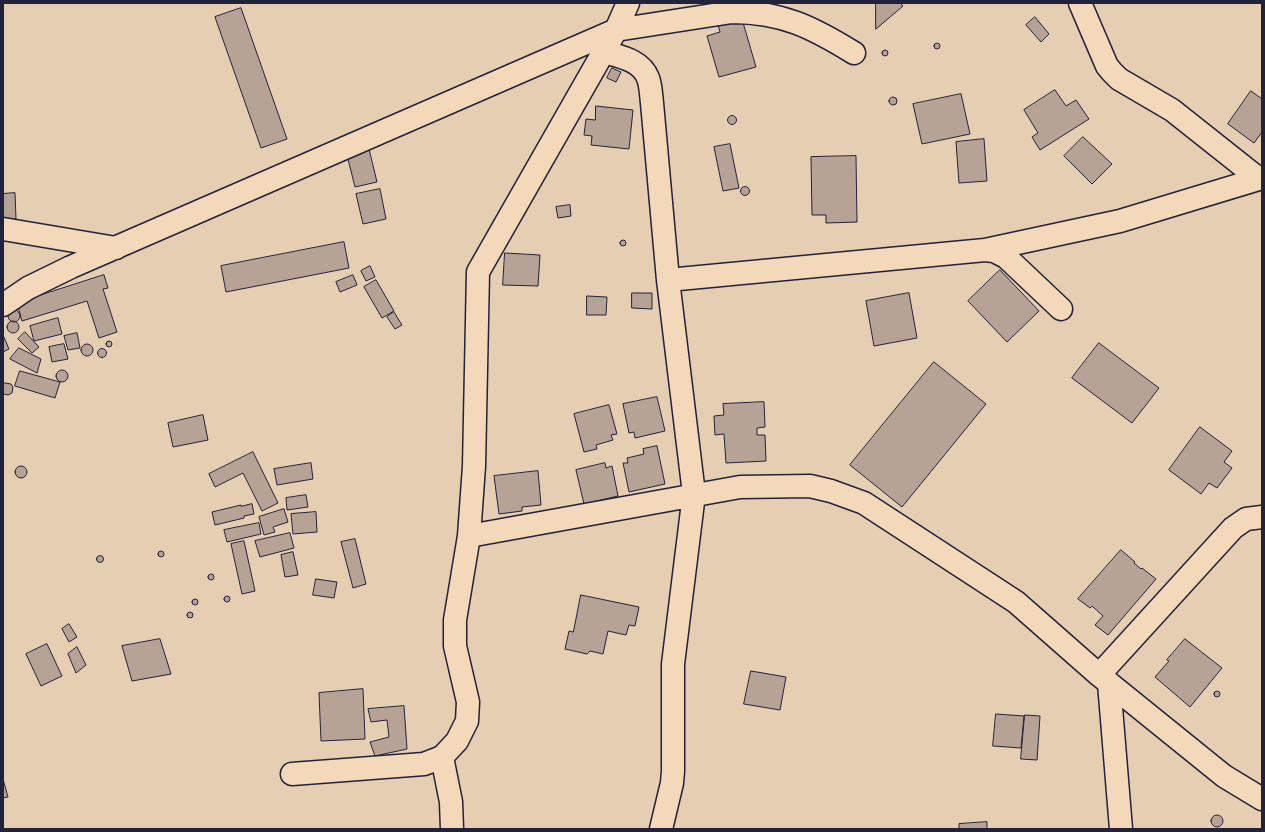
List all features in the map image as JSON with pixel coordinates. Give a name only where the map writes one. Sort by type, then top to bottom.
[{"type":"street","points":[[292,774],[424,764],[442,757],[457,741],[467,721],[468,702],[455,646],[455,620],[470,536],[474,466],[478,272],[604,52],[628,3]]},
{"type":"street","points":[[1080,3],[1107,66],[1119,79],[1172,110],[1254,175],[1262,178]]},
{"type":"street","points":[[3,305],[28,288],[116,248],[616,30],[732,12],[750,12],[773,15],[798,23],[820,32],[854,53]]},
{"type":"street","points":[[604,52],[634,61],[642,68],[648,79],[652,103],[668,280],[694,494],[672,664],[672,783],[661,829]]},
{"type":"street","points":[[668,280],[985,250],[1120,221],[1262,178]]},
{"type":"street","points":[[3,229],[116,248]]},
{"type":"street","points":[[985,250],[994,251],[1006,257],[1061,309]]},
{"type":"street","points":[[470,536],[694,494],[740,487],[810,486],[831,491],[864,503],[1016,602],[1104,679],[1224,776],[1262,799]]},
{"type":"street","points":[[1121,829],[1104,679],[1233,528],[1246,519],[1262,517]]},
{"type":"street","points":[[442,757],[451,802],[452,829]]},
{"type":"building","points":[[876,3],[900,3],[903,6],[876,29]]},
{"type":"building","points":[[241,8],[287,139],[261,148],[215,17]]},
{"type":"building","points":[[1035,17],[1049,34],[1041,42],[1026,25]]},
{"type":"building","points":[[742,19],[756,67],[719,77],[707,36],[720,32],[718,25]]},
{"type":"building","points":[[937,43],[940,46],[937,49],[934,46]]},
{"type":"building","points":[[885,50],[888,53],[885,56],[882,53]]},
{"type":"building","points":[[612,68],[621,72],[616,82],[607,78]]},
{"type":"building","points":[[1055,90],[1066,106],[1076,100],[1089,119],[1040,150],[1032,137],[1038,133],[1024,110]]},
{"type":"building","points":[[1251,91],[1262,99],[1262,132],[1254,143],[1228,124]]},
{"type":"building","points":[[961,94],[970,134],[922,144],[913,104]]},
{"type":"building","points":[[893,97],[896,98],[896,104],[893,105],[890,104],[889,101],[890,98]]},
{"type":"building","points":[[596,106],[633,110],[629,149],[591,145],[592,136],[584,135],[586,119],[595,120]]},
{"type":"building","points":[[732,115],[737,120],[732,125],[727,120]]},
{"type":"building","points":[[1083,137],[1112,164],[1092,184],[1064,156]]},
{"type":"building","points":[[984,139],[987,181],[959,183],[956,142]]},
{"type":"building","points":[[730,144],[739,188],[723,191],[714,147]]},
{"type":"building","points":[[369,149],[377,182],[355,187],[347,155]]},
{"type":"building","points":[[856,156],[857,222],[826,223],[826,215],[812,215],[811,157]]},
{"type":"building","points":[[745,186],[750,191],[745,196],[740,191]]},
{"type":"building","points":[[380,189],[386,219],[363,224],[356,194]]},
{"type":"building","points":[[15,193],[16,219],[3,220],[3,194]]},
{"type":"building","points":[[570,205],[571,216],[558,218],[556,207]]},
{"type":"building","points":[[623,240],[626,243],[623,246],[620,243]]},
{"type":"building","points":[[344,242],[349,268],[226,292],[221,266]]},
{"type":"building","points":[[505,253],[540,255],[538,286],[503,285]]},
{"type":"building","points":[[370,266],[375,277],[366,281],[361,271]]},
{"type":"building","points":[[1000,270],[1039,311],[1007,342],[968,301]]},
{"type":"building","points":[[104,275],[108,288],[103,289],[117,332],[99,338],[87,301],[22,321],[17,303]]},
{"type":"building","points":[[353,275],[357,285],[340,292],[336,282]]},
{"type":"building","points":[[376,280],[394,311],[382,318],[364,287]]},
{"type":"building","points":[[632,293],[652,293],[652,309],[632,308]]},
{"type":"building","points":[[909,293],[917,338],[874,346],[866,301]]},
{"type":"building","points":[[587,296],[607,297],[606,315],[587,315]]},
{"type":"building","points":[[12,310],[16,310],[20,316],[16,322],[12,322],[8,318],[8,314]]},
{"type":"building","points":[[394,312],[402,325],[395,329],[387,317]]},
{"type":"building","points":[[58,318],[62,334],[34,341],[30,326]]},
{"type":"building","points":[[11,321],[15,321],[19,327],[15,333],[11,333],[7,329],[7,325]]},
{"type":"building","points":[[25,332],[39,347],[32,353],[18,339]]},
{"type":"building","points":[[77,333],[80,348],[68,350],[64,336]]},
{"type":"building","points":[[3,335],[9,349],[3,352]]},
{"type":"building","points":[[109,341],[112,344],[109,347],[106,344]]},
{"type":"building","points":[[1099,343],[1159,388],[1132,423],[1072,378]]},
{"type":"building","points":[[64,344],[68,359],[52,362],[49,347]]},
{"type":"building","points":[[85,344],[89,344],[93,350],[89,356],[85,356],[81,352],[81,348]]},
{"type":"building","points":[[19,348],[41,359],[37,373],[10,359]]},
{"type":"building","points":[[102,348],[107,353],[102,358],[97,353]]},
{"type":"building","points":[[934,362],[986,404],[902,507],[850,465]]},
{"type":"building","points":[[60,370],[64,370],[68,376],[64,382],[60,382],[56,378],[56,374]]},
{"type":"building","points":[[20,371],[60,382],[55,398],[15,386]]},
{"type":"building","points":[[3,384],[11,384],[13,387],[12,393],[8,395],[3,394]]},
{"type":"building","points":[[657,397],[665,431],[635,438],[634,432],[629,433],[623,404]]},
{"type":"building","points":[[764,402],[765,427],[757,428],[757,435],[765,435],[766,461],[726,463],[724,434],[715,435],[714,416],[724,415],[723,404]]},
{"type":"building","points":[[609,405],[617,434],[611,435],[613,440],[596,445],[597,449],[584,452],[574,414]]},
{"type":"building","points":[[203,415],[208,440],[173,447],[168,423]]},
{"type":"building","points":[[1200,427],[1232,451],[1224,462],[1232,468],[1217,488],[1209,483],[1201,494],[1169,470]]},
{"type":"building","points":[[657,446],[665,484],[629,492],[623,463],[628,463],[627,458],[644,454],[643,449]]},
{"type":"building","points":[[253,452],[278,503],[262,511],[243,473],[215,487],[209,474]]},
{"type":"building","points":[[311,463],[313,479],[277,485],[274,469]]},
{"type":"building","points":[[605,463],[606,468],[612,466],[618,496],[584,504],[576,470]]},
{"type":"building","points":[[19,466],[23,466],[27,472],[23,478],[19,478],[15,474],[15,470]]},
{"type":"building","points":[[538,471],[541,505],[522,507],[522,511],[499,514],[494,476]]},
{"type":"building","points":[[306,495],[308,507],[287,510],[286,498]]},
{"type":"building","points":[[252,504],[254,514],[215,525],[212,512]]},
{"type":"building","points":[[284,509],[288,522],[273,527],[275,532],[264,535],[259,517]]},
{"type":"building","points":[[316,512],[317,532],[293,534],[291,514]]},
{"type":"building","points":[[259,523],[261,534],[227,542],[224,530]]},
{"type":"building","points":[[290,533],[294,548],[260,557],[255,541]]},
{"type":"building","points":[[355,539],[366,584],[353,588],[341,542]]},
{"type":"building","points":[[244,541],[255,591],[242,594],[231,544]]},
{"type":"building","points":[[1121,550],[1141,569],[1142,568],[1156,579],[1108,635],[1095,625],[1103,616],[1092,606],[1090,608],[1078,599]]},
{"type":"building","points":[[161,551],[164,554],[161,557],[158,554]]},
{"type":"building","points":[[293,552],[298,575],[285,577],[281,555]]},
{"type":"building","points":[[100,555],[103,556],[103,562],[100,563],[97,562],[96,559],[97,556]]},
{"type":"building","points":[[211,574],[214,577],[211,580],[208,577]]},
{"type":"building","points":[[316,579],[337,582],[334,598],[313,595]]},
{"type":"building","points":[[581,595],[639,607],[635,626],[629,625],[626,635],[608,631],[603,654],[590,651],[587,654],[565,649],[569,631],[573,632]]},
{"type":"building","points":[[227,596],[230,599],[227,602],[224,599]]},
{"type":"building","points":[[195,599],[198,602],[195,605],[192,602]]},
{"type":"building","points":[[190,612],[193,615],[190,618],[187,615]]},
{"type":"building","points":[[69,624],[77,637],[69,642],[62,629]]},
{"type":"building","points":[[160,639],[171,674],[132,681],[122,646]]},
{"type":"building","points":[[1185,639],[1222,668],[1190,707],[1155,677]]},
{"type":"building","points":[[47,644],[62,676],[41,686],[26,654]]},
{"type":"building","points":[[77,647],[86,665],[76,673],[68,654]]},
{"type":"building","points":[[751,671],[786,677],[780,710],[744,704]]},
{"type":"building","points":[[363,689],[365,739],[321,741],[319,693]]},
{"type":"building","points":[[1217,691],[1220,694],[1217,697],[1214,694]]},
{"type":"building","points":[[404,706],[407,749],[375,756],[370,742],[389,737],[387,720],[371,722],[368,709]]},
{"type":"building","points":[[996,714],[1024,716],[1021,748],[993,746]]},
{"type":"building","points":[[1025,715],[1040,716],[1037,760],[1021,759]]},
{"type":"building","points":[[3,779],[8,797],[3,798]]},
{"type":"building","points":[[1215,815],[1219,815],[1223,821],[1219,827],[1215,827],[1211,823],[1211,819]]},
{"type":"building","points":[[987,822],[987,829],[959,829],[959,824]]}]
